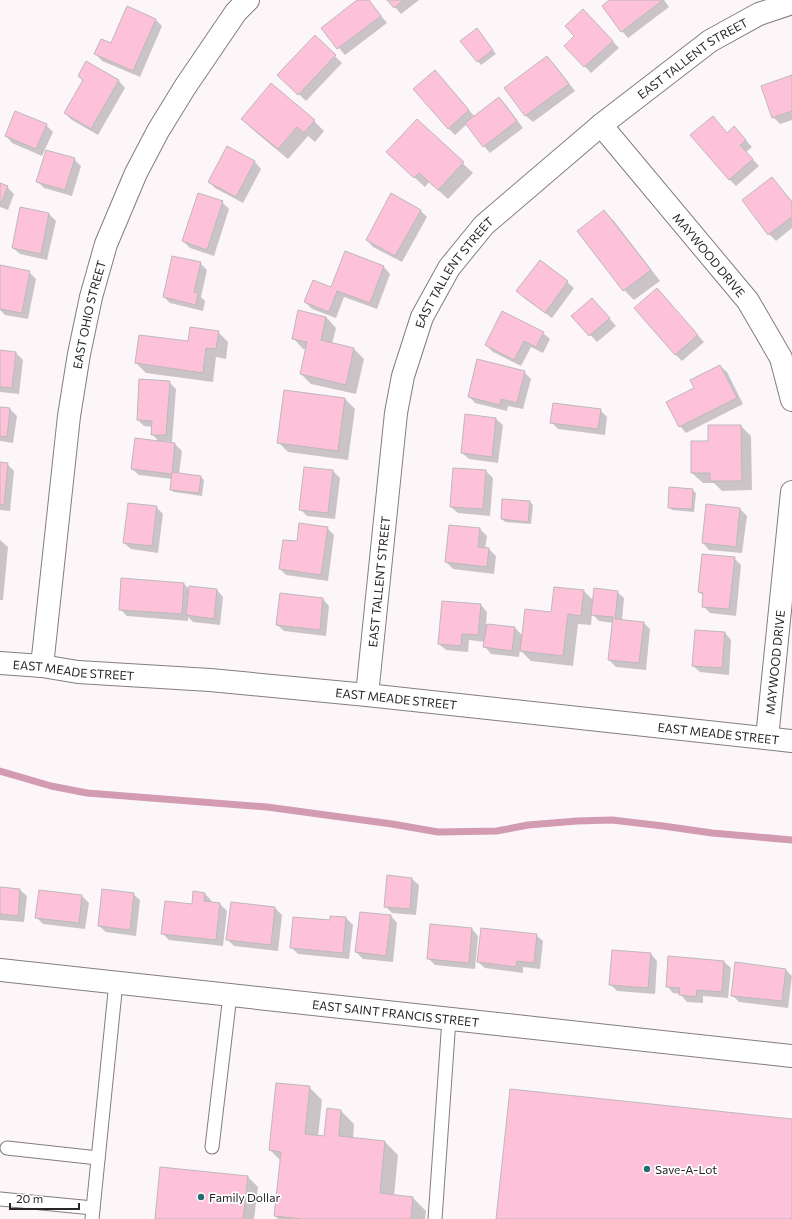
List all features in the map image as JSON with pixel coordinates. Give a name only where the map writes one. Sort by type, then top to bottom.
[{"type":"street","name":"EAST OHIO STREET","points":[[42,666],[70,409],[79,354],[91,297],[106,244],[136,174],[158,131],[236,4]]},
{"type":"street","name":"EAST TALLENT STREET","points":[[368,695],[396,413],[403,376],[422,317],[449,268],[484,225],[601,125],[710,41],[759,14],[792,4]]},
{"type":"street","name":"MAYWOOD DRIVE","points":[[601,125],[748,301],[782,358],[792,400]]},
{"type":"street","name":"MAYWOOD DRIVE","points":[[767,738],[792,492]]},
{"type":"street","name":"EAST MEADE STREET","points":[[0,663],[42,666],[78,672],[210,680],[368,695],[792,741]]},
{"type":"street","name":"EAST SAINT FRANCIS STREET","points":[[0,970],[792,1056]]},
{"type":"lane","points":[[0,1199],[92,1214],[116,982]]},
{"type":"lane","points":[[212,1147],[230,995]]},
{"type":"lane","points":[[435,1219],[449,1019]]},
{"type":"lane","points":[[7,1148],[98,1158]]},
{"type":"building","points":[[357,0],[369,0],[381,16],[337,49],[321,28]]},
{"type":"building","points":[[387,0],[404,0],[394,8]]},
{"type":"building","points":[[609,0],[663,0],[621,32],[602,6]]},
{"type":"building","points":[[127,6],[156,19],[133,71],[94,54],[101,39],[111,43]]},
{"type":"building","points":[[583,9],[613,41],[584,67],[564,46],[574,36],[565,26]]},
{"type":"building","points":[[477,28],[493,50],[477,62],[460,41]]},
{"type":"building","points":[[315,35],[336,55],[298,95],[277,75]]},
{"type":"building","points":[[547,56],[569,84],[525,116],[504,88]]},
{"type":"building","points":[[86,61],[119,80],[91,129],[64,113],[83,80],[78,76]]},
{"type":"building","points":[[435,70],[469,110],[448,129],[413,89]]},
{"type":"building","points":[[792,75],[792,111],[772,118],[761,86]]},
{"type":"building","points":[[271,83],[315,120],[304,133],[297,127],[278,149],[241,119]]},
{"type":"building","points":[[499,97],[517,121],[483,147],[465,123]]},
{"type":"building","points":[[15,111],[47,124],[36,149],[5,136]]},
{"type":"building","points":[[713,116],[727,133],[734,126],[746,140],[740,145],[753,159],[729,180],[690,135]]},
{"type":"building","points":[[417,119],[464,162],[438,190],[419,173],[414,178],[386,152]]},
{"type":"building","points":[[227,146],[255,161],[236,197],[208,182]]},
{"type":"building","points":[[46,150],[75,158],[65,190],[36,182]]},
{"type":"building","points":[[772,177],[792,202],[792,217],[768,235],[742,200]]},
{"type":"building","points":[[0,183],[8,186],[1,204],[0,204]]},
{"type":"building","points":[[198,193],[223,201],[207,250],[182,241]]},
{"type":"building","points":[[391,193],[421,210],[395,256],[366,240]]},
{"type":"building","points":[[20,207],[49,213],[41,254],[12,248]]},
{"type":"building","points":[[604,210],[651,270],[623,291],[577,231]]},
{"type":"building","points":[[345,251],[384,266],[370,303],[337,291],[329,312],[304,302],[313,280],[331,287]]},
{"type":"building","points":[[172,256],[201,262],[194,292],[198,293],[196,305],[163,297]]},
{"type":"building","points":[[540,260],[568,281],[545,313],[516,291]]},
{"type":"building","points":[[0,265],[30,271],[22,313],[0,309]]},
{"type":"building","points":[[657,288],[698,335],[675,355],[634,308]]},
{"type":"building","points":[[592,298],[610,318],[589,336],[571,316]]},
{"type":"building","points":[[298,310],[326,317],[321,340],[354,348],[346,385],[300,374],[307,342],[292,339]]},
{"type":"building","points":[[502,311],[544,332],[536,347],[524,341],[514,360],[485,345]]},
{"type":"building","points":[[190,327],[219,331],[216,349],[206,348],[203,373],[135,363],[139,335],[188,341]]},
{"type":"building","points":[[0,350],[16,352],[12,388],[0,387]]},
{"type":"building","points":[[477,359],[525,371],[517,403],[501,399],[500,405],[468,397]]},
{"type":"building","points":[[720,365],[737,398],[679,427],[666,402],[694,388],[690,380]]},
{"type":"building","points":[[139,379],[170,381],[166,435],[151,435],[152,421],[137,420]]},
{"type":"building","points":[[284,390],[345,398],[338,451],[277,443]]},
{"type":"building","points":[[553,403],[601,409],[598,429],[550,423]]},
{"type":"building","points":[[0,407],[10,408],[7,437],[0,436]]},
{"type":"building","points":[[465,414],[496,418],[492,457],[461,453]]},
{"type":"building","points":[[708,425],[741,425],[742,481],[710,481],[710,473],[691,473],[691,441],[708,441]]},
{"type":"building","points":[[135,438],[175,443],[172,474],[131,469]]},
{"type":"building","points":[[0,462],[8,463],[4,505],[0,505]]},
{"type":"building","points":[[304,467],[333,470],[328,513],[299,510]]},
{"type":"building","points":[[453,468],[486,470],[483,509],[450,507]]},
{"type":"building","points":[[172,472],[201,476],[199,493],[170,490]]},
{"type":"building","points":[[669,487],[693,489],[692,509],[668,508]]},
{"type":"building","points":[[502,499],[530,501],[528,522],[501,519]]},
{"type":"building","points":[[128,503],[157,506],[152,546],[123,543]]},
{"type":"building","points":[[706,504],[740,508],[736,547],[702,543]]},
{"type":"building","points":[[299,523],[328,527],[321,575],[279,569],[283,540],[297,541]]},
{"type":"building","points":[[449,525],[480,528],[478,547],[489,548],[487,567],[445,562]]},
{"type":"building","points":[[702,554],[735,557],[729,609],[702,607],[703,593],[698,592]]},
{"type":"building","points":[[121,578],[184,583],[182,614],[119,610]]},
{"type":"building","points":[[189,586],[217,589],[214,619],[186,615]]},
{"type":"building","points":[[554,587],[584,590],[581,616],[568,614],[563,656],[520,651],[525,609],[551,612]]},
{"type":"building","points":[[594,588],[618,591],[615,619],[644,622],[639,663],[608,660],[613,617],[591,615]]},
{"type":"building","points":[[280,593],[323,598],[320,630],[276,625]]},
{"type":"building","points":[[442,601],[481,604],[478,635],[462,634],[461,646],[438,644]]},
{"type":"building","points":[[487,624],[515,627],[512,651],[483,647]]},
{"type":"building","points":[[695,630],[725,632],[722,668],[692,666]]},
{"type":"building","points":[[387,875],[412,878],[410,909],[384,907]]},
{"type":"building","points":[[0,887],[20,889],[18,916],[0,914]]},
{"type":"building","points":[[102,889],[134,893],[130,930],[98,926]]},
{"type":"building","points":[[39,890],[82,895],[79,923],[35,918]]},
{"type":"building","points":[[193,891],[205,893],[204,901],[220,903],[216,940],[161,934],[165,901],[192,904]]},
{"type":"building","points":[[231,902],[275,907],[271,945],[226,940]]},
{"type":"building","points":[[360,912],[391,915],[386,956],[355,952]]},
{"type":"building","points":[[330,916],[346,917],[343,953],[290,948],[293,917],[330,920]]},
{"type":"building","points":[[430,924],[472,928],[469,963],[427,959]]},
{"type":"building","points":[[481,928],[537,934],[534,963],[517,961],[516,967],[477,962]]},
{"type":"building","points":[[612,950],[651,953],[648,988],[609,985]]},
{"type":"building","points":[[668,956],[724,961],[722,992],[697,990],[696,997],[679,995],[680,988],[666,987]]},
{"type":"building","points":[[735,962],[786,969],[782,1001],[731,996]]},
{"type":"building","points":[[276,1083],[310,1086],[305,1134],[324,1136],[327,1108],[341,1110],[339,1136],[385,1141],[380,1193],[413,1197],[411,1219],[302,1219],[274,1216],[281,1152],[269,1150]]},
{"type":"building","name":"Save-A-Lot","points":[[510,1089],[792,1119],[792,1219],[496,1219]]},
{"type":"building","name":"Family Dollar","points":[[160,1167],[248,1176],[243,1219],[155,1219]]},
{"type":"waterway","points":[[0,771],[51,786],[87,793],[267,807],[392,824],[438,832],[497,831],[528,825],[612,820],[712,833],[792,840]]},
{"type":"place","name":"Save-A-Lot","points":[[647,1169]]},
{"type":"place","name":"Family Dollar","points":[[201,1197]]}]
